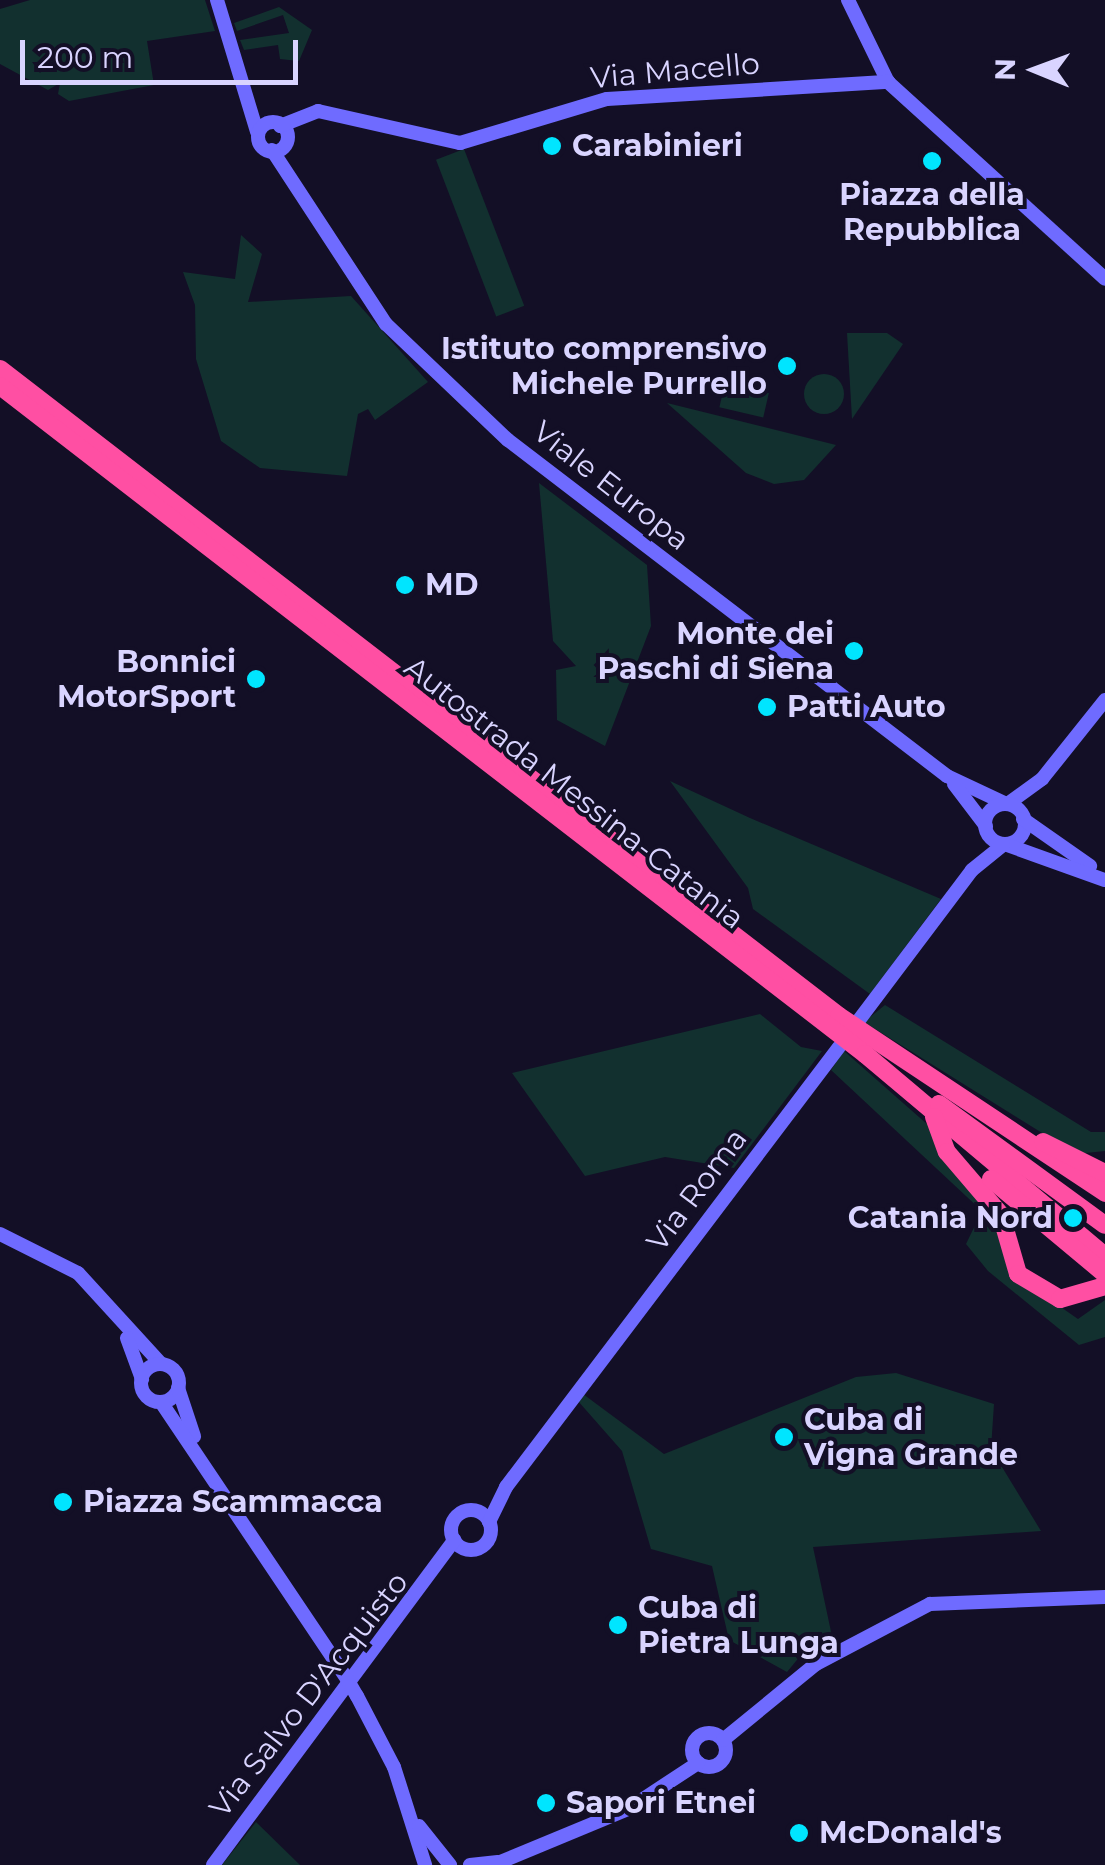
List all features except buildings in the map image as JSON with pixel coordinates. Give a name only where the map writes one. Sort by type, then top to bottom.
[{"type":"highway","name":"Autostrada Messina-Catania","points":[[0,369],[892,1054],[1105,1193]]},
{"type":"highway","name":"Autostrada Messina-Catania","points":[[0,383],[942,1116],[1105,1256]]},
{"type":"highway","points":[[892,1054],[1105,1216]]},
{"type":"highway","points":[[974,1107],[1105,1173]]},
{"type":"highway","points":[[974,1107],[1105,1206]]},
{"type":"highway","points":[[942,1116],[970,1157],[1010,1199],[1033,1232],[1105,1283]]},
{"type":"highway","points":[[942,1116],[1105,1225]]},
{"type":"highway","points":[[942,1116],[1105,1235]]},
{"type":"highway","points":[[942,1116],[1105,1246]]},
{"type":"highway","points":[[942,1116],[947,1152],[1001,1214],[1014,1270],[1055,1298],[1105,1283]]},
{"type":"highway","points":[[1028,1136],[1105,1185]]},
{"type":"highway","points":[[970,1157],[1105,1265]]},
{"type":"main road","points":[[217,0],[256,106],[257,132]]},
{"type":"main road","points":[[848,0],[888,82],[1105,278]]},
{"type":"main road","name":"Via Macello","points":[[257,132],[335,113],[460,143],[607,99],[888,82]]},
{"type":"main road","points":[[256,106],[277,125],[289,143],[297,184]]},
{"type":"main road","points":[[272,150],[289,143],[300,122]]},
{"type":"main road","name":"Viale Europa","points":[[257,132],[297,184],[386,324],[508,440],[947,776]]},
{"type":"main road","points":[[859,1020],[972,870],[1005,845],[1042,779],[1105,700]]},
{"type":"main road","points":[[947,776],[1006,803],[1041,840],[1105,872]]},
{"type":"main road","points":[[947,776],[986,828],[1005,845],[1105,880]]},
{"type":"main road","points":[[972,870],[986,828],[1006,803],[1042,779]]},
{"type":"main road","name":"Via Roma","points":[[506,1488],[839,1047]]},
{"type":"main road","points":[[0,1234],[78,1273],[178,1388],[198,1446]]},
{"type":"main road","points":[[121,1323],[142,1380],[198,1446],[358,1696],[414,1818],[425,1865]]},
{"type":"main road","points":[[142,1380],[161,1364]]},
{"type":"main road","points":[[160,1402],[178,1388]]},
{"type":"main road","points":[[506,1488],[489,1522],[487,1543],[460,1545],[456,1518],[477,1511],[506,1488]]},
{"type":"main road","points":[[477,1511],[489,1522]]},
{"type":"main road","name":"Via Salvo D'Acquisto","points":[[213,1865],[460,1545]]},
{"type":"main road","points":[[470,1865],[496,1863],[628,1809],[698,1763],[720,1762],[723,1740],[792,1681],[858,1638],[945,1599],[1060,1604],[1105,1597]]},
{"type":"main road","points":[[698,1763],[698,1737],[723,1740]]},
{"type":"main road","points":[[414,1818],[450,1865]]},
{"type":"main road","points":[[434,1865],[450,1865]]},
{"type":"green space","points":[[30,0],[205,0],[215,31],[147,41],[154,85],[69,101],[58,94],[60,83],[48,90],[0,64],[0,9]]},
{"type":"green space","points":[[279,7],[312,30],[299,61],[280,59],[278,45],[244,50],[240,40],[289,33],[283,15],[237,31],[234,23]]},
{"type":"green space","points":[[464,149],[524,306],[496,317],[436,160]]},
{"type":"green space","points":[[241,235],[262,254],[248,302],[351,296],[428,382],[375,420],[368,409],[358,414],[347,476],[260,468],[221,441],[196,359],[195,305],[183,272],[235,279]]},
{"type":"green space","points":[[847,333],[887,333],[903,344],[852,419]]},
{"type":"green space","points":[[824,374],[838,380],[844,394],[838,408],[824,414],[810,408],[804,394],[810,380]]},
{"type":"green space","points":[[725,383],[769,393],[763,417],[719,407]]},
{"type":"green space","points":[[667,403],[836,445],[804,480],[774,484],[746,473]]},
{"type":"green space","points":[[539,483],[647,565],[651,626],[605,746],[557,720],[556,670],[576,666],[553,641]]},
{"type":"green space","points":[[670,781],[941,899],[870,994],[753,909],[748,888]]},
{"type":"green space","points":[[885,1005],[1091,1132],[1105,1132],[1105,1151],[1076,1154],[864,1022]]},
{"type":"green space","points":[[760,1014],[801,1047],[822,1051],[734,1168],[665,1157],[585,1176],[512,1073]]},
{"type":"green space","points":[[844,1051],[936,1132],[991,1202],[1016,1276],[1078,1319],[1105,1300],[1105,1337],[1079,1345],[988,1271],[966,1244],[982,1211],[831,1070]]},
{"type":"green space","points":[[896,1373],[994,1404],[991,1449],[1041,1531],[813,1547],[833,1641],[810,1644],[787,1672],[729,1640],[712,1566],[651,1549],[622,1451],[578,1401],[583,1394],[664,1454],[856,1377]]},
{"type":"green space","points":[[256,1822],[300,1865],[222,1865]]},
{"type":"place","name":"Carabinieri","points":[[552,146]]},
{"type":"place","name":"Piazza della Repubblica","points":[[932,161]]},
{"type":"place","name":"Istituto comprensivo Michele Purrello","points":[[787,366]]},
{"type":"place","name":"MD","points":[[405,585]]},
{"type":"place","name":"Monte dei Paschi di Siena","points":[[854,651]]},
{"type":"place","name":"Bonnici MotorSport","points":[[256,679]]},
{"type":"place","name":"Patti Auto","points":[[767,707]]},
{"type":"place","name":"Catania Nord","points":[[1073,1218]]},
{"type":"place","name":"Cuba di Vigna Grande","points":[[784,1437]]},
{"type":"place","name":"Piazza Scammacca","points":[[63,1502]]},
{"type":"place","name":"Cuba di Pietra Lunga","points":[[618,1625]]},
{"type":"place","name":"Sapori Etnei","points":[[546,1803]]},
{"type":"place","name":"McDonald's","points":[[799,1833]]}]
